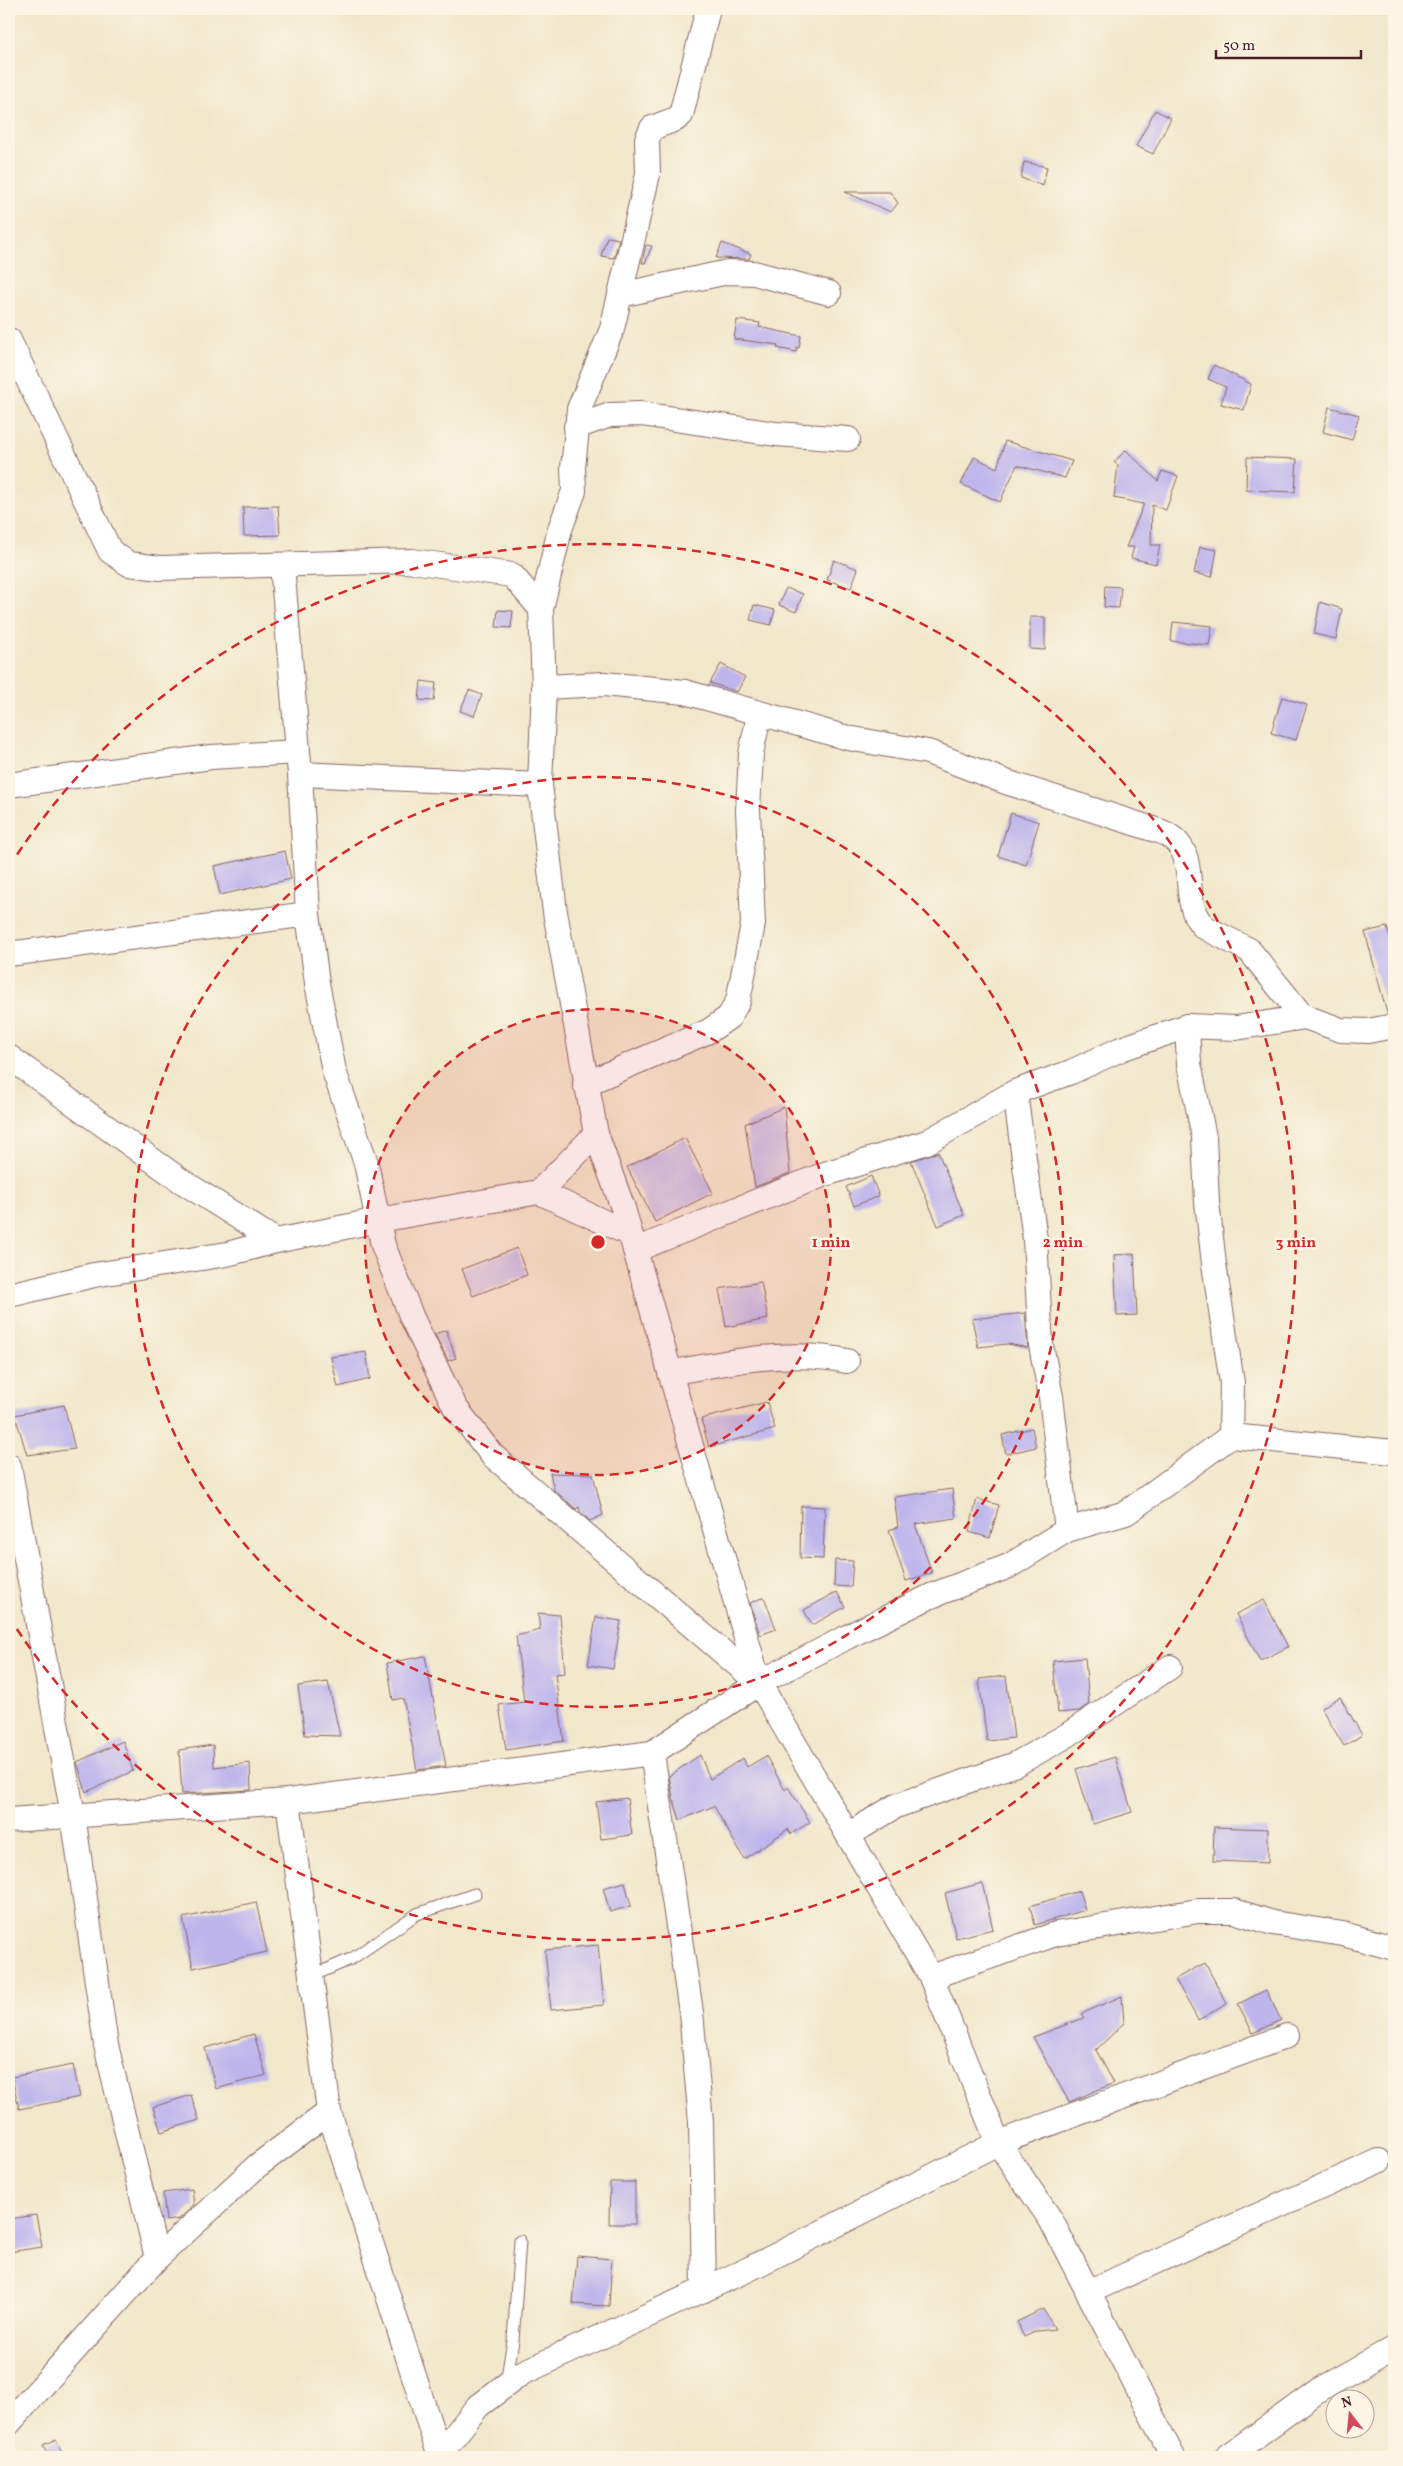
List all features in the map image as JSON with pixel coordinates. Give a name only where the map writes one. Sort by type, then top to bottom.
[{"type":"street","points":[[708,9],[681,115],[676,120],[652,128],[646,139],[648,174],[612,329],[579,409],[576,427],[574,491],[551,567],[541,609],[544,687],[540,785],[555,912],[585,1084],[596,1134],[632,1242],[759,1683],[931,1977],[998,2143],[1051,2220],[1173,2457]]},
{"type":"street","points":[[620,295],[728,272],[754,273],[829,293]]},
{"type":"street","points":[[9,340],[110,551],[129,564],[160,568],[412,561],[512,575],[551,567]]},
{"type":"street","points":[[576,427],[610,415],[641,414],[776,434],[848,439]]},
{"type":"street","points":[[282,565],[299,763],[308,914],[317,983],[334,1072],[366,1163],[383,1246],[412,1318],[455,1407],[492,1455],[759,1683]]},
{"type":"street","points":[[512,575],[541,609]]},
{"type":"street","points":[[544,687],[604,684],[684,692],[759,715],[848,738],[928,752],[1006,782],[1165,834],[1177,841],[1183,849],[1194,908],[1199,922],[1204,927],[1249,950],[1298,1012],[1305,1017],[1341,1030],[1368,1031],[1394,1026]]},
{"type":"street","points":[[585,1084],[709,1031],[729,1017],[738,1001],[753,924],[748,810],[751,754],[759,715]]},
{"type":"street","points":[[9,785],[211,757],[540,785]]},
{"type":"street","points":[[9,954],[308,914]]},
{"type":"street","points":[[539,1192],[632,1242],[825,1174],[927,1142],[1015,1092],[1071,1072],[1121,1048],[1187,1026],[1236,1028],[1305,1017]]},
{"type":"street","points":[[1187,1026],[1189,1064],[1204,1137],[1207,1202],[1214,1264],[1232,1383],[1231,1436]]},
{"type":"street","points":[[9,1056],[180,1180],[276,1241]]},
{"type":"street","points":[[1015,1092],[1034,1239],[1042,1345],[1059,1458],[1067,1530]]},
{"type":"street","points":[[9,1294],[94,1274],[227,1254],[276,1241],[379,1220],[539,1192],[596,1134]]},
{"type":"street","points":[[670,1373],[738,1360],[821,1356],[846,1361]]},
{"type":"street","points":[[9,1820],[288,1802],[652,1753],[759,1683],[846,1637],[922,1600],[1009,1566],[1067,1530],[1126,1513],[1231,1436],[1394,1452]]},
{"type":"street","points":[[9,1477],[73,1815],[106,2046],[157,2258]]},
{"type":"street","points":[[848,1834],[896,1806],[1016,1764],[1066,1736],[1170,1667]]},
{"type":"street","points":[[652,1753],[691,2012],[701,2122],[704,2290]]},
{"type":"street","points":[[288,1802],[329,2112],[440,2456]]},
{"type":"street","points":[[931,1977],[1056,1934],[1198,1911],[1234,1911],[1273,1923],[1344,1934],[1394,1948]]},
{"type":"street","points":[[440,2456],[478,2406],[522,2373],[704,2290],[998,2143],[1287,2036]]},
{"type":"street","points":[[9,2423],[157,2258],[257,2166],[329,2112]]},
{"type":"street","points":[[1088,2292],[1379,2161]]},
{"type":"street","points":[[1227,2457],[1319,2390],[1394,2348]]},
{"type":"lane","points":[[312,1976],[353,1958],[417,1914],[475,1894]]},
{"type":"lane","points":[[505,2386],[513,2342],[520,2240]]},
{"type":"building","points":[[1155,110],[1171,118],[1153,154],[1136,146]]},
{"type":"building","points":[[1024,162],[1047,167],[1043,186],[1021,178]]},
{"type":"building","points":[[845,192],[890,192],[898,203],[891,212]]},
{"type":"building","points":[[607,237],[619,239],[614,258],[601,256]]},
{"type":"building","points":[[722,243],[751,254],[749,259],[716,258]]},
{"type":"building","points":[[646,245],[652,246],[645,263],[642,263]]},
{"type":"building","points":[[737,320],[760,323],[759,327],[801,336],[799,348],[797,347],[796,352],[777,348],[778,345],[734,339]]},
{"type":"building","points":[[1214,365],[1251,384],[1244,410],[1221,404],[1226,387],[1208,379]]},
{"type":"building","points":[[1329,407],[1359,415],[1352,440],[1323,432]]},
{"type":"building","points":[[1005,441],[1072,461],[1065,478],[1017,465],[1000,502],[961,484],[974,457],[997,468]]},
{"type":"building","points":[[1126,450],[1158,481],[1162,471],[1178,476],[1166,510],[1152,505],[1151,545],[1160,545],[1156,564],[1131,558],[1134,547],[1126,547],[1144,504],[1114,498],[1118,465],[1114,462]]},
{"type":"building","points":[[1247,457],[1297,459],[1295,492],[1246,490]]},
{"type":"building","points":[[278,506],[280,535],[244,536],[243,507]]},
{"type":"building","points":[[1200,547],[1217,550],[1212,577],[1194,573]]},
{"type":"building","points":[[834,560],[858,569],[851,588],[827,580]]},
{"type":"building","points":[[1105,586],[1121,587],[1119,608],[1104,607]]},
{"type":"building","points":[[786,588],[803,594],[796,612],[779,605]]},
{"type":"building","points":[[1320,602],[1342,609],[1336,639],[1314,634]]},
{"type":"building","points":[[754,605],[775,610],[771,625],[750,620]]},
{"type":"building","points":[[498,610],[513,611],[511,628],[496,627]]},
{"type":"building","points":[[1030,617],[1045,617],[1045,650],[1030,649]]},
{"type":"building","points":[[1173,622],[1212,626],[1209,645],[1171,641]]},
{"type":"building","points":[[721,664],[745,677],[737,692],[710,683]]},
{"type":"building","points":[[421,681],[436,683],[434,701],[419,700]]},
{"type":"building","points":[[469,690],[482,695],[474,716],[460,711]]},
{"type":"building","points":[[1282,697],[1307,705],[1296,740],[1271,733]]},
{"type":"building","points":[[1011,813],[1039,822],[1026,865],[998,856]]},
{"type":"building","points":[[285,851],[291,879],[220,895],[214,866]]},
{"type":"building","points":[[1387,927],[1394,954],[1394,1013],[1387,1013],[1365,932]]},
{"type":"building","points":[[784,1107],[790,1173],[755,1187],[745,1124]]},
{"type":"building","points":[[685,1138],[713,1193],[655,1222],[627,1167]]},
{"type":"building","points":[[938,1152],[964,1215],[938,1226],[911,1161]]},
{"type":"building","points":[[871,1176],[879,1196],[854,1206],[846,1187]]},
{"type":"building","points":[[517,1248],[527,1275],[473,1296],[462,1269]]},
{"type":"building","points":[[1134,1254],[1137,1315],[1117,1316],[1114,1255]]},
{"type":"building","points":[[761,1282],[768,1319],[726,1327],[719,1289]]},
{"type":"building","points":[[1025,1313],[1028,1348],[1008,1344],[978,1347],[972,1319]]},
{"type":"building","points":[[446,1330],[456,1358],[448,1361],[435,1334]]},
{"type":"building","points":[[366,1352],[370,1379],[338,1387],[331,1357]]},
{"type":"building","points":[[767,1402],[775,1429],[709,1447],[701,1419]]},
{"type":"building","points":[[64,1405],[75,1449],[27,1455],[15,1415]]},
{"type":"building","points":[[1032,1428],[1036,1447],[1006,1454],[1002,1435]]},
{"type":"building","points":[[550,1473],[593,1474],[603,1515],[590,1521],[580,1512],[579,1507],[576,1509],[554,1490]]},
{"type":"building","points":[[952,1489],[956,1518],[915,1524],[932,1573],[906,1581],[889,1530],[898,1527],[894,1497]]},
{"type":"building","points":[[977,1499],[999,1505],[990,1538],[969,1532]]},
{"type":"building","points":[[801,1506],[825,1507],[823,1559],[800,1558]]},
{"type":"building","points":[[835,1560],[853,1561],[851,1587],[834,1586]]},
{"type":"building","points":[[837,1592],[845,1607],[812,1625],[804,1610]]},
{"type":"building","points":[[764,1597],[776,1629],[760,1635],[750,1603]]},
{"type":"building","points":[[1264,1600],[1288,1647],[1260,1661],[1236,1614]]},
{"type":"building","points":[[538,1613],[560,1615],[565,1673],[555,1674],[564,1741],[506,1750],[499,1705],[524,1702],[516,1636],[540,1630]]},
{"type":"building","points":[[596,1617],[621,1621],[613,1669],[588,1665]]},
{"type":"building","points":[[425,1656],[446,1766],[417,1770],[403,1698],[393,1700],[387,1663]]},
{"type":"building","points":[[1085,1658],[1089,1704],[1079,1711],[1058,1713],[1053,1661]]},
{"type":"building","points":[[1006,1676],[1014,1738],[987,1741],[979,1679]]},
{"type":"building","points":[[328,1682],[340,1736],[305,1735],[298,1686]]},
{"type":"building","points":[[1340,1697],[1362,1735],[1344,1746],[1321,1708]]},
{"type":"building","points":[[123,1741],[133,1771],[86,1792],[77,1762]]},
{"type":"building","points":[[213,1745],[214,1767],[250,1763],[251,1790],[182,1794],[179,1750]]},
{"type":"building","points":[[700,1755],[710,1779],[743,1758],[747,1767],[766,1756],[785,1790],[788,1787],[810,1822],[791,1834],[788,1829],[744,1859],[714,1806],[680,1820],[669,1776]]},
{"type":"building","points":[[1115,1757],[1132,1812],[1093,1824],[1076,1769]]},
{"type":"building","points":[[627,1798],[632,1835],[601,1839],[596,1802]]},
{"type":"building","points":[[1214,1827],[1268,1829],[1268,1863],[1213,1861]]},
{"type":"building","points":[[625,1882],[631,1906],[610,1912],[603,1888]]},
{"type":"building","points":[[982,1883],[993,1929],[956,1938],[945,1893]]},
{"type":"building","points":[[1079,1891],[1085,1910],[1035,1925],[1030,1906]]},
{"type":"building","points":[[256,1902],[267,1952],[193,1968],[183,1918]]},
{"type":"building","points":[[598,1945],[604,2005],[551,2010],[545,1950]]},
{"type":"building","points":[[1205,1963],[1227,2004],[1198,2020],[1175,1979]]},
{"type":"building","points":[[1266,1990],[1281,2020],[1253,2033],[1238,2004]]},
{"type":"building","points":[[1122,1996],[1124,2023],[1096,2050],[1114,2083],[1069,2102],[1033,2037],[1084,2018],[1081,2014]]},
{"type":"building","points":[[254,2034],[266,2075],[216,2089],[205,2048]]},
{"type":"building","points":[[73,2065],[80,2097],[19,2109],[12,2077]]},
{"type":"building","points":[[191,2095],[199,2120],[161,2132],[153,2107]]},
{"type":"building","points":[[610,2182],[635,2182],[635,2224],[609,2224]]},
{"type":"building","points":[[192,2189],[194,2205],[179,2219],[166,2221],[163,2193]]},
{"type":"building","points":[[36,2215],[42,2247],[9,2252],[9,2219]]},
{"type":"building","points":[[577,2256],[612,2259],[609,2306],[573,2304]]},
{"type":"building","points":[[1043,2309],[1055,2329],[1037,2331],[1024,2337],[1017,2322]]},
{"type":"building","points":[[56,2439],[65,2457],[49,2457],[43,2445]]}]
